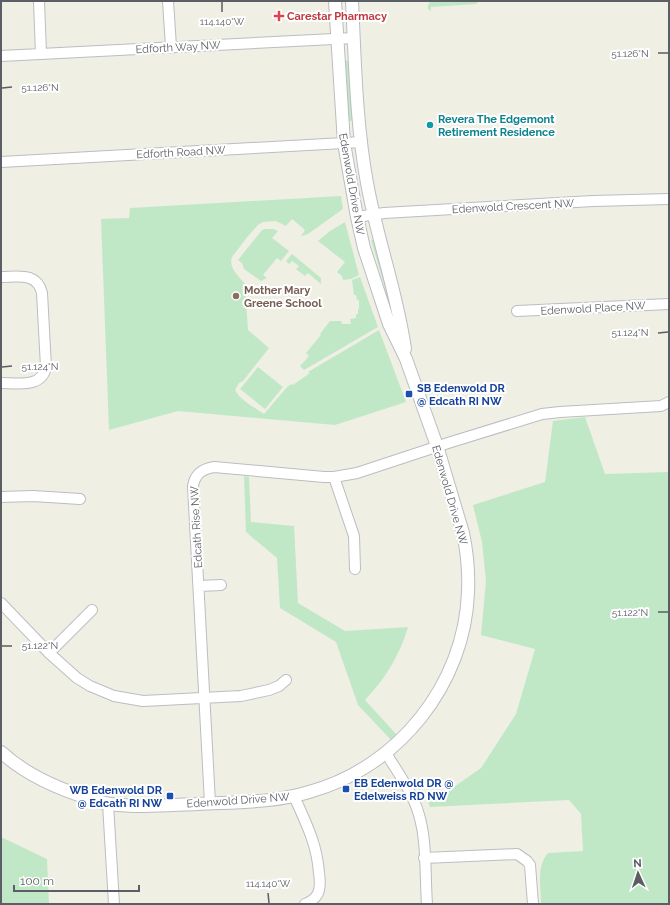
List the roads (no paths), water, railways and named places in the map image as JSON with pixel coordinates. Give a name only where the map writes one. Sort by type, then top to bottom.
[{"type":"street","points":[[38,1],[41,54]]},
{"type":"street","points":[[168,1],[171,47]]},
{"type":"street","name":"Edenwold Drive NW","points":[[1,752],[20,767],[40,779],[63,790],[108,804],[147,806],[273,800],[321,789],[357,772],[386,754],[412,728],[440,690],[458,649],[465,617],[468,592],[466,547],[437,446],[406,359],[388,324],[364,248],[344,143],[335,1]]},
{"type":"street","name":"Edenwold Drive NW","points":[[352,1],[357,92],[367,181],[373,214],[401,320],[406,359]]},
{"type":"street","name":"Edforth Way NW","points":[[1,56],[354,38]]},
{"type":"street","name":"Edforth Road NW","points":[[1,162],[362,142]]},
{"type":"street","name":"Edenwold Crescent NW","points":[[357,217],[373,214],[669,199]]},
{"type":"street","points":[[1,277],[28,277],[37,281],[40,286],[42,293],[46,367],[42,377],[36,382],[1,383]]},
{"type":"street","name":"Edenwold Place NW","points":[[516,311],[669,304]]},
{"type":"street","points":[[437,446],[542,414],[661,406],[669,402]]},
{"type":"street","name":"Edcath Rise NW","points":[[210,803],[193,486],[194,480],[200,471],[206,468],[214,467],[334,477],[358,473],[437,446]]},
{"type":"street","points":[[334,477],[354,536],[355,569]]},
{"type":"street","points":[[1,497],[33,496],[80,499]]},
{"type":"street","points":[[199,586],[221,585]]},
{"type":"street","points":[[1,603],[49,653],[77,678],[90,686],[114,696],[143,701],[241,696],[255,694],[278,686],[286,680]]},
{"type":"street","points":[[49,653],[92,610]]},
{"type":"street","points":[[386,754],[411,795],[419,815],[427,904]]},
{"type":"street","points":[[294,796],[312,835],[318,856],[320,888],[318,894],[312,901],[305,904]]},
{"type":"street","points":[[108,804],[114,904]]},
{"type":"street","points":[[424,858],[510,854],[522,856],[530,865],[533,904]]},
{"type":"place","name":"Carestar Pharmacy","points":[[279,16]]},
{"type":"place","name":"Revera The Edgemont Retirement Residence","points":[[430,125]]},
{"type":"place","name":"Mother Mary Greene School","points":[[236,296]]},
{"type":"place","name":"SB Edenwold DR @ Edcath RI NW","points":[[409,394]]},
{"type":"place","name":"EB Edenwold DR @ Edelweiss RD NW","points":[[346,789]]},
{"type":"place","name":"WB Edenwold DR @ Edcath RI NW","points":[[170,796]]}]
